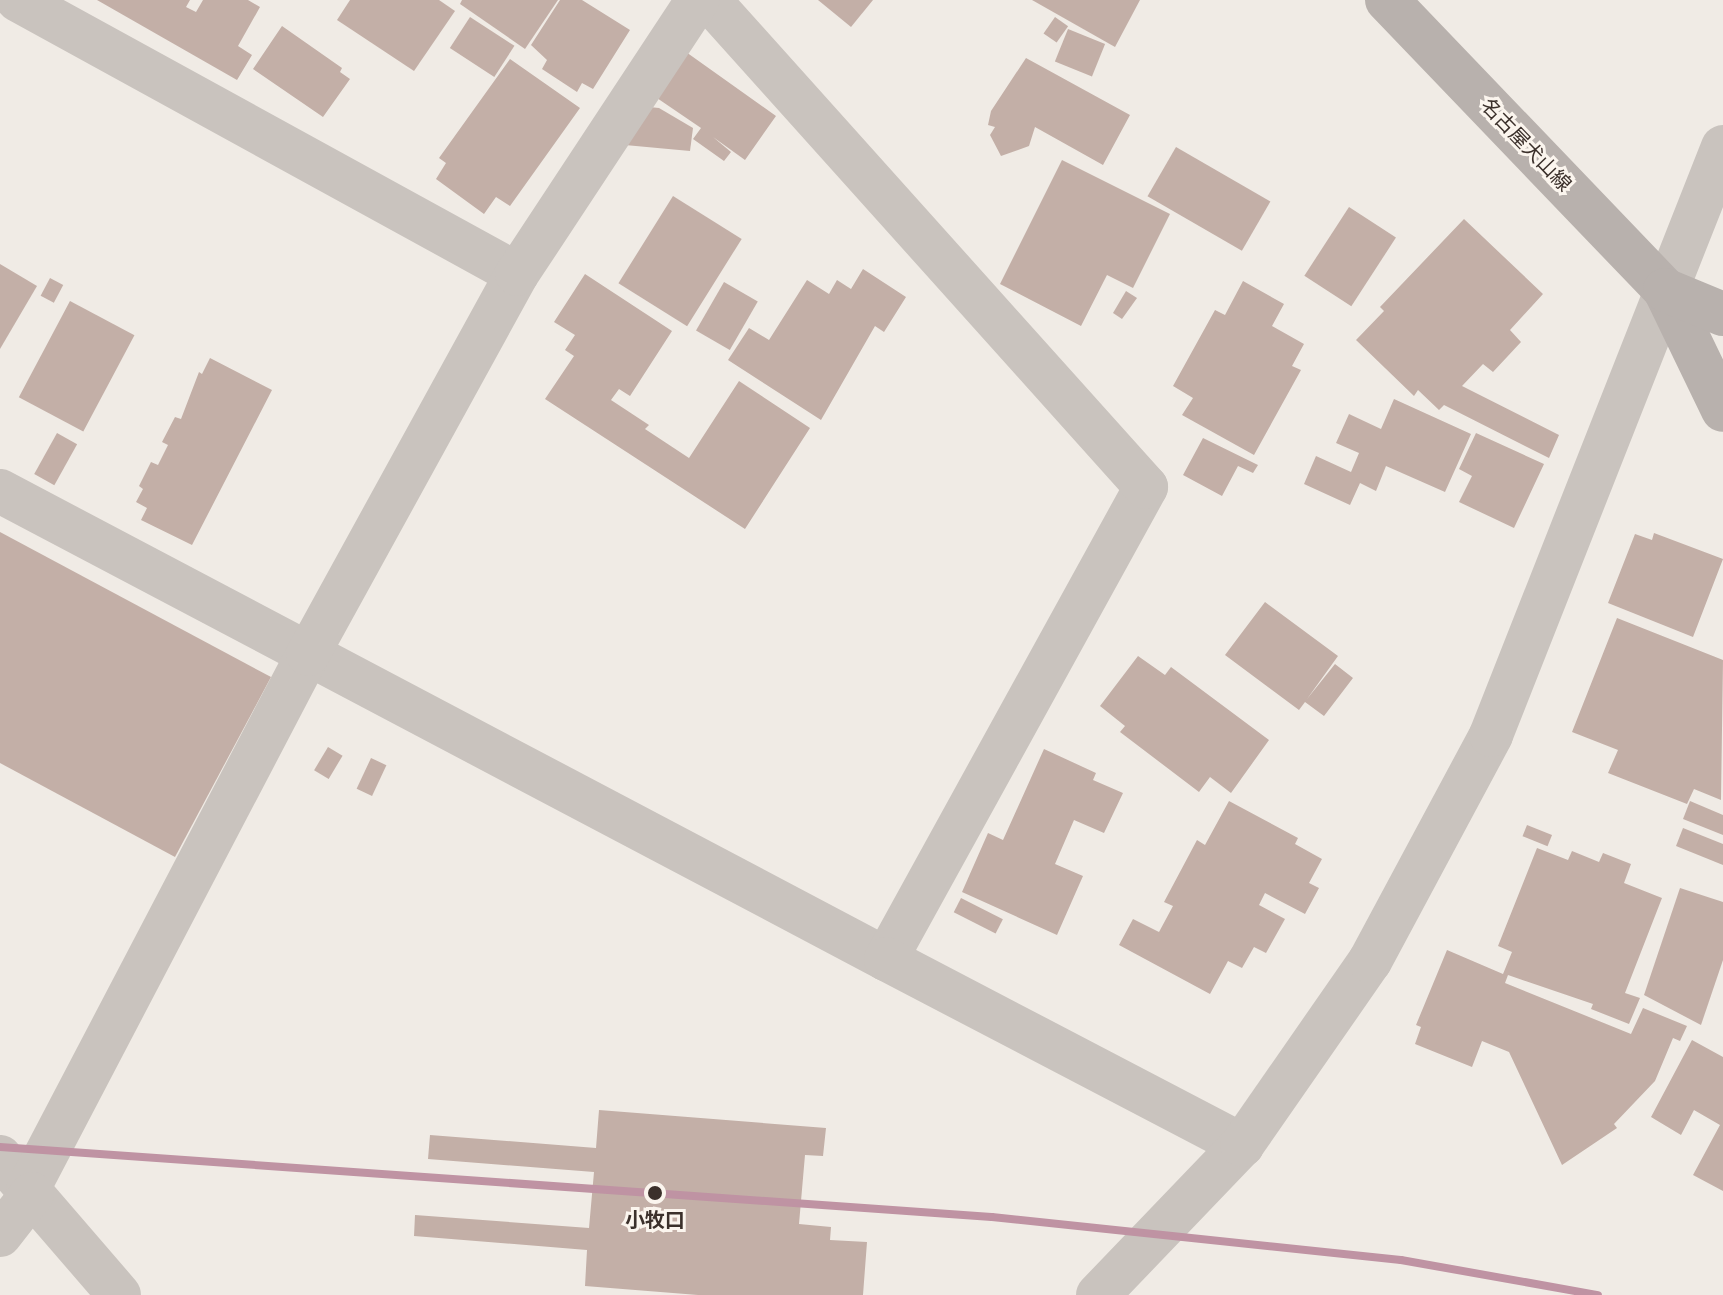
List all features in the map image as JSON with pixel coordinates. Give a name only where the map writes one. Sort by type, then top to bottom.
[{"type":"main road","name":"名古屋犬山線","points":[[1387,0],[1665,290],[1723,410]]},
{"type":"main road","name":"名古屋犬山線","points":[[1665,290],[1723,314]]},
{"type":"street","points":[[18,0],[517,274]]},
{"type":"street","points":[[0,1235],[20,1180],[95,1064],[308,654],[517,274],[698,0]]},
{"type":"street","points":[[709,0],[1146,487],[886,959]]},
{"type":"street","points":[[1102,1291],[1242,1145],[1370,961],[1491,735],[1723,147]]},
{"type":"street","points":[[0,491],[1242,1145]]},
{"type":"street","points":[[20,1180],[119,1295]]},
{"type":"building","points":[[97,0],[190,0],[186,7],[196,12],[203,0],[248,0],[260,7],[238,46],[252,55],[237,80]]},
{"type":"building","points":[[350,0],[439,0],[455,11],[414,71],[337,20]]},
{"type":"building","points":[[462,0],[558,0],[525,49],[460,4]]},
{"type":"building","points":[[560,0],[582,0],[630,30],[593,89],[582,83],[577,92],[542,69],[547,60],[531,45]]},
{"type":"building","points":[[818,0],[873,0],[851,27]]},
{"type":"building","points":[[1032,0],[1140,0],[1115,47]]},
{"type":"building","points":[[470,17],[514,46],[494,77],[450,48]]},
{"type":"building","points":[[1055,17],[1068,26],[1057,43],[1044,33]]},
{"type":"building","points":[[282,26],[342,68],[340,72],[350,79],[323,117],[253,69]]},
{"type":"building","points":[[1068,29],[1105,44],[1092,76],[1055,61]]},
{"type":"building","points":[[686,52],[776,116],[745,160],[713,137],[731,152],[724,161],[693,139],[701,128],[654,96]]},
{"type":"building","points":[[1026,58],[1130,115],[1103,165],[1035,127],[1029,146],[1001,156],[990,135],[995,127],[988,125],[991,111]]},
{"type":"building","points":[[510,59],[580,108],[510,206],[496,197],[484,214],[436,179],[446,163],[439,158]]},
{"type":"building","points":[[630,105],[659,108],[693,128],[690,151],[625,145]]},
{"type":"building","points":[[1176,147],[1270,202],[1242,251],[1148,196]]},
{"type":"building","points":[[1062,160],[1170,214],[1133,288],[1107,275],[1081,326],[1000,284]]},
{"type":"building","points":[[673,196],[742,239],[687,326],[618,283]]},
{"type":"building","points":[[1349,207],[1396,237],[1351,306],[1304,276]]},
{"type":"building","points":[[1464,219],[1543,294],[1510,330],[1521,342],[1493,372],[1483,364],[1462,386],[1559,435],[1549,458],[1444,405],[1439,410],[1418,390],[1414,396],[1356,340],[1384,311],[1380,307]]},
{"type":"building","points":[[0,264],[37,286],[0,349]]},
{"type":"building","points":[[863,269],[906,297],[884,332],[875,326],[821,420],[728,360],[749,328],[769,340],[807,280],[829,294],[837,280],[851,289]]},
{"type":"building","points":[[585,274],[672,331],[630,396],[619,389],[611,400],[649,425],[645,429],[689,458],[739,381],[810,428],[745,529],[545,399],[574,356],[565,350],[575,335],[554,322]]},
{"type":"building","points":[[50,278],[63,285],[54,303],[41,296]]},
{"type":"building","points":[[1243,281],[1284,304],[1272,326],[1304,344],[1292,366],[1301,370],[1254,455],[1182,415],[1193,398],[1173,386],[1215,310],[1225,315]]},
{"type":"building","points":[[724,282],[758,301],[730,350],[696,330]]},
{"type":"building","points":[[1126,291],[1137,298],[1122,319],[1113,313]]},
{"type":"building","points":[[70,301],[134,335],[83,432],[19,397]]},
{"type":"building","points":[[210,358],[272,390],[192,545],[141,520],[147,508],[136,502],[143,489],[139,486],[151,462],[158,465],[168,445],[162,442],[175,417],[181,419],[199,372],[202,374]]},
{"type":"building","points":[[1394,399],[1471,434],[1445,492],[1386,466],[1376,491],[1360,483],[1350,505],[1304,484],[1316,456],[1351,472],[1359,453],[1336,443],[1349,414],[1381,429]]},
{"type":"building","points":[[57,433],[77,444],[54,485],[34,474]]},
{"type":"building","points":[[1476,433],[1544,464],[1514,528],[1459,502],[1472,476],[1459,469]]},
{"type":"building","points":[[1203,438],[1258,465],[1253,473],[1238,466],[1222,496],[1183,475]]},
{"type":"building","points":[[0,532],[271,677],[175,857],[0,763]]},
{"type":"building","points":[[1654,533],[1723,559],[1693,637],[1608,603],[1635,534],[1652,540]]},
{"type":"building","points":[[1265,602],[1338,656],[1307,699],[1335,664],[1353,678],[1324,716],[1305,702],[1299,710],[1225,655]]},
{"type":"building","points":[[1617,618],[1723,660],[1721,800],[1694,789],[1687,804],[1608,773],[1618,750],[1572,732]]},
{"type":"building","points":[[1138,656],[1165,675],[1171,667],[1269,740],[1231,793],[1210,777],[1199,792],[1120,732],[1125,726],[1100,706]]},
{"type":"building","points":[[328,747],[343,756],[329,779],[314,770]]},
{"type":"building","points":[[1044,749],[1096,773],[1093,780],[1123,793],[1104,833],[1074,820],[1055,864],[1083,876],[1057,935],[962,892],[988,833],[1003,840]]},
{"type":"building","points":[[371,758],[386,765],[372,796],[357,789]]},
{"type":"building","points":[[1229,801],[1298,838],[1295,844],[1322,859],[1309,883],[1319,888],[1305,914],[1265,893],[1259,905],[1285,919],[1266,953],[1254,947],[1242,968],[1228,961],[1210,994],[1119,945],[1133,919],[1159,932],[1173,906],[1164,902],[1197,840],[1205,845]]},
{"type":"building","points":[[1690,801],[1723,815],[1723,835],[1683,819]]},
{"type":"building","points":[[1527,825],[1552,835],[1548,846],[1523,836]]},
{"type":"building","points":[[1683,828],[1723,844],[1723,865],[1676,846]]},
{"type":"building","points":[[1537,848],[1568,860],[1572,851],[1599,862],[1603,853],[1631,864],[1624,883],[1662,898],[1625,993],[1640,998],[1629,1024],[1591,1009],[1593,1004],[1508,975],[1505,983],[1631,1034],[1643,1008],[1687,1026],[1680,1041],[1673,1038],[1655,1081],[1614,1124],[1617,1128],[1562,1165],[1509,1052],[1482,1041],[1472,1067],[1415,1044],[1421,1027],[1416,1025],[1447,950],[1503,974],[1512,952],[1498,946]]},
{"type":"building","points":[[1680,888],[1723,902],[1723,960],[1701,1025],[1644,995]]},
{"type":"building","points":[[961,898],[1003,919],[996,934],[954,912]]},
{"type":"building","points":[[1692,1040],[1723,1057],[1723,1191],[1693,1175],[1720,1125],[1694,1110],[1681,1135],[1651,1117]]},
{"type":"building","points":[[599,1110],[826,1128],[823,1156],[805,1155],[799,1224],[831,1227],[830,1240],[867,1242],[863,1295],[698,1295],[585,1286],[587,1250],[414,1236],[415,1215],[589,1228],[594,1172],[428,1159],[430,1135],[596,1148]]},
{"type":"transit line","points":[[0,1147],[992,1217],[1401,1260],[1598,1295]]},
{"type":"place","name":"小牧口","points":[[655,1193]]}]
